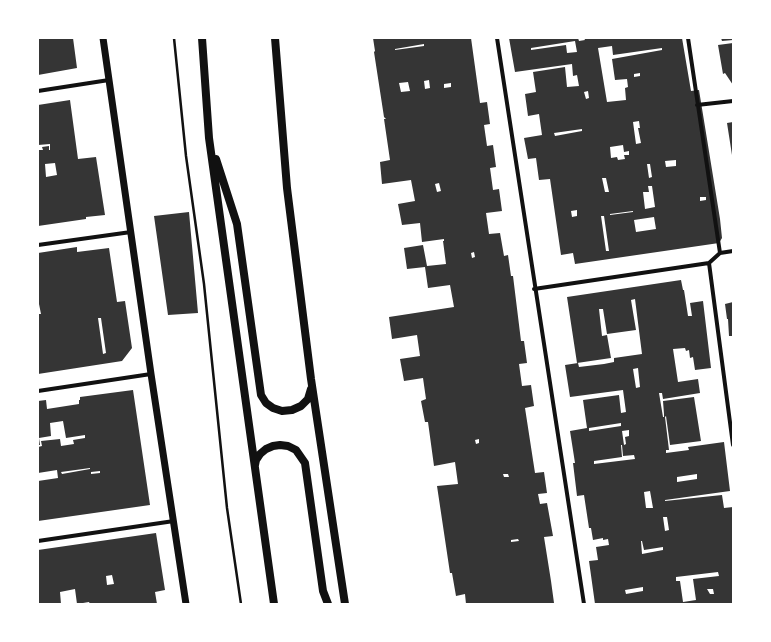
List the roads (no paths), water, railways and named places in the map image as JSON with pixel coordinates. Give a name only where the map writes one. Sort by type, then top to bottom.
[{"type":"main road","points":[[202,38],[209,138],[274,604]]},
{"type":"main road","points":[[275,38],[287,188],[311,379],[345,604]]},
{"type":"main road","points":[[209,138],[237,224],[261,395],[266,403],[273,408],[282,411],[292,410],[301,406],[308,399],[311,389],[311,379]]},
{"type":"main road","points":[[254,467],[260,454],[273,446],[280,445],[288,446],[296,450],[305,463],[323,591],[328,604]]},
{"type":"street","points":[[103,38],[130,232],[186,604]]},
{"type":"street","points":[[497,38],[534,289],[584,604]]},
{"type":"street","points":[[688,38],[720,252]]},
{"type":"street","points":[[38,91],[109,80]]},
{"type":"street","points":[[697,105],[733,101]]},
{"type":"street","points":[[38,245],[130,232]]},
{"type":"street","points":[[534,289],[709,263],[720,252],[733,251]]},
{"type":"street","points":[[709,263],[733,445]]},
{"type":"street","points":[[38,391],[151,374]]},
{"type":"street","points":[[38,540],[174,521]]}]
